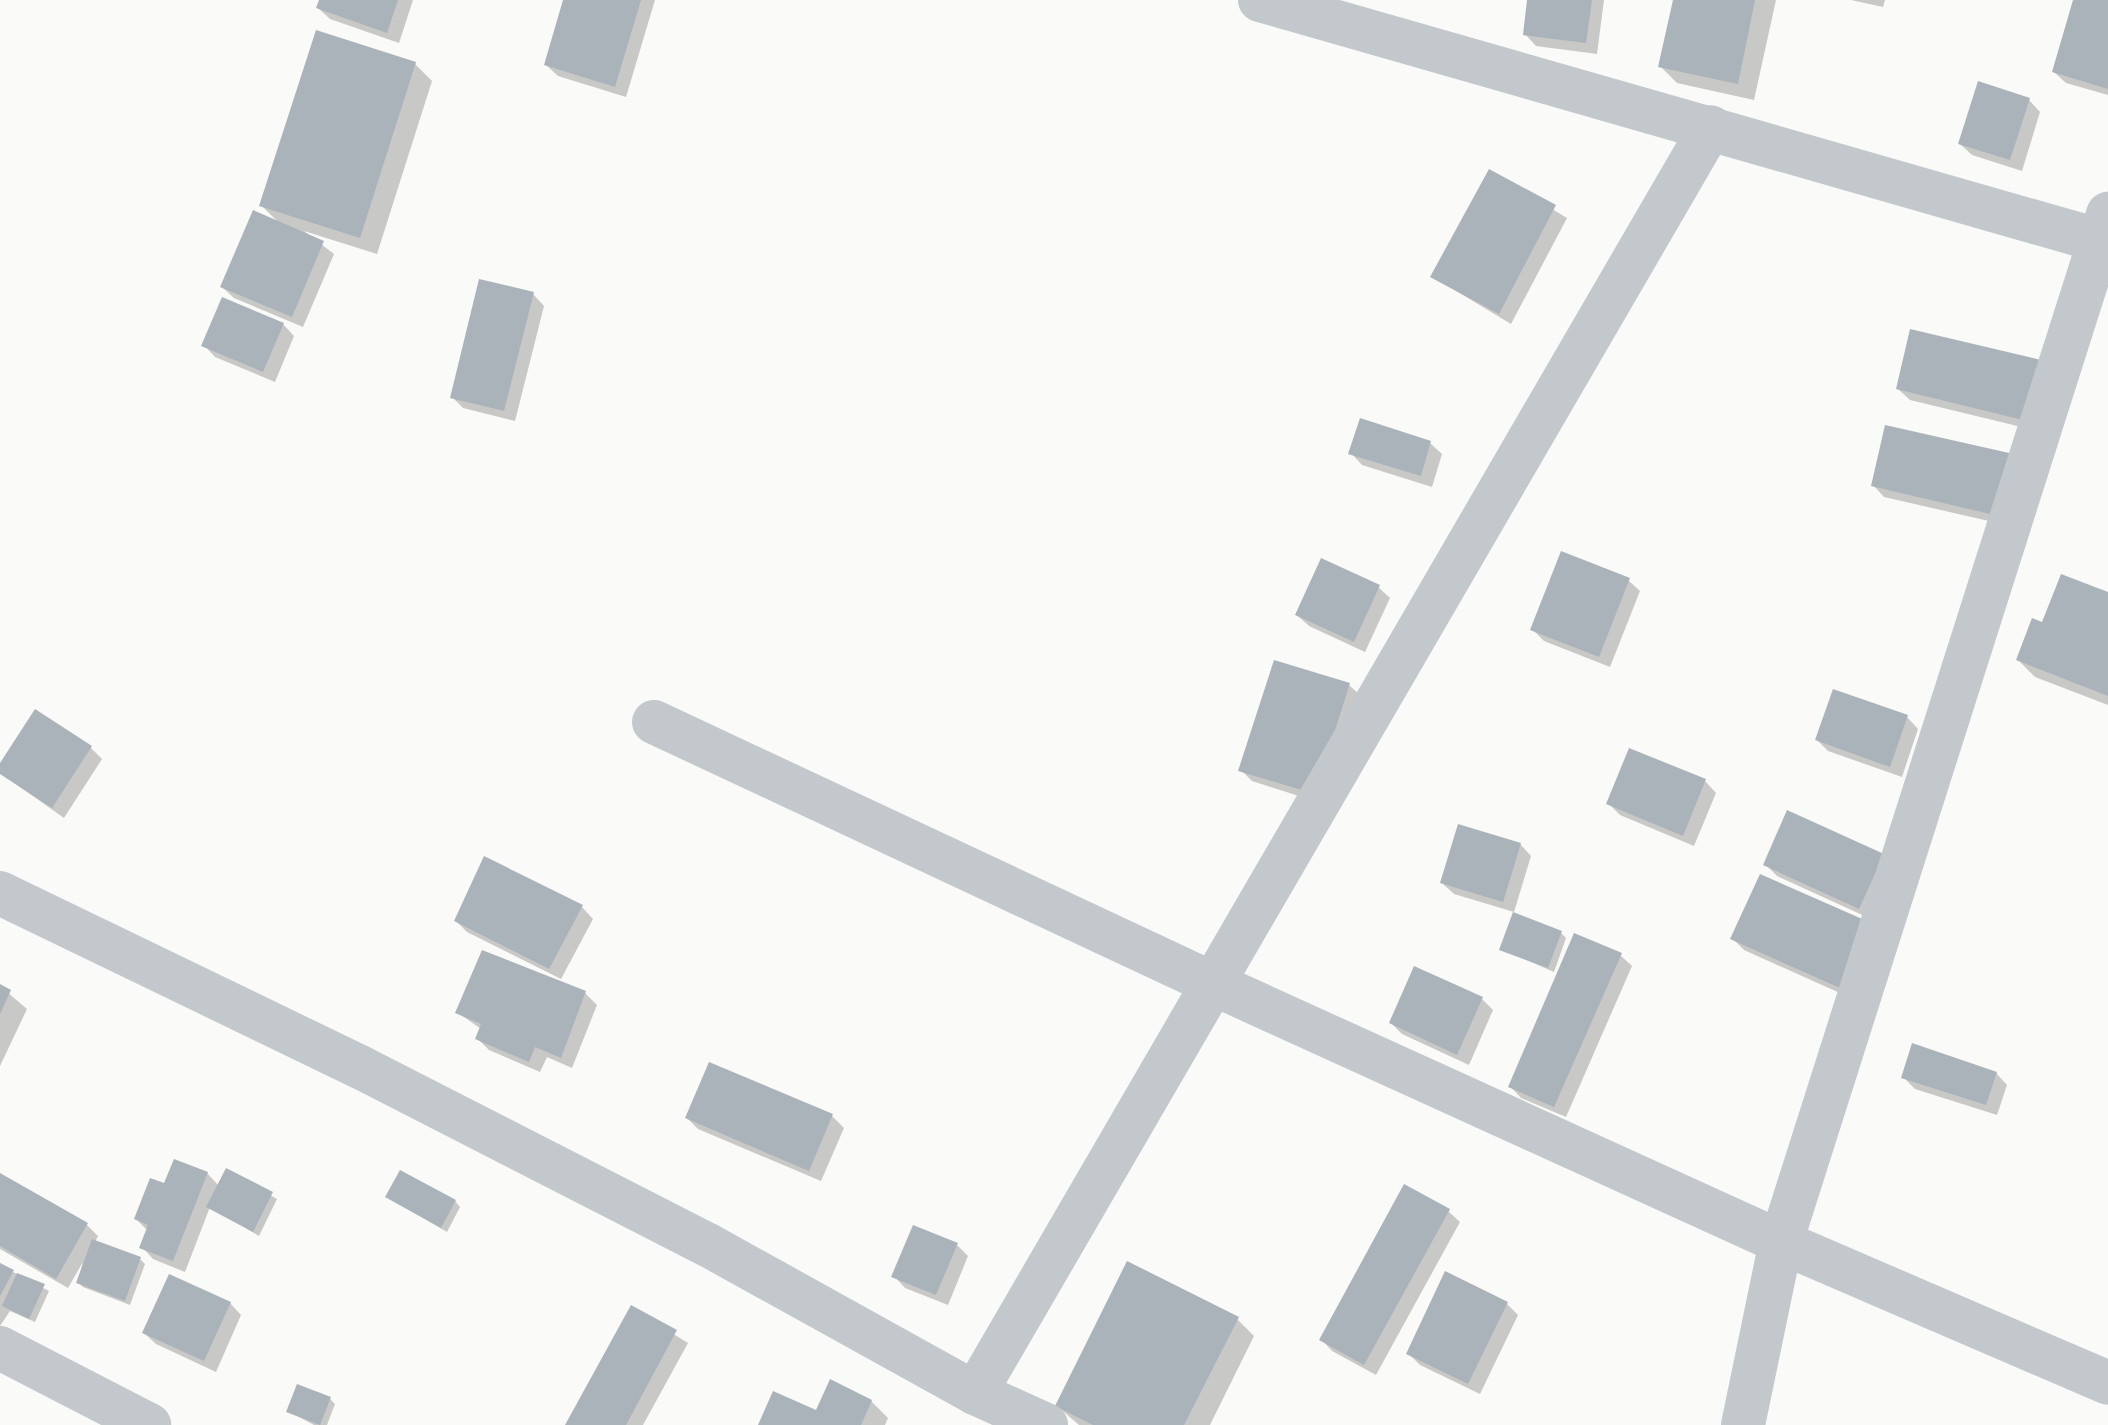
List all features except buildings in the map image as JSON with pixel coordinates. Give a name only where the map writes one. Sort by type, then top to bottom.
[{"type":"street","points":[[1260,0],[1711,127],[2105,232],[1781,1242],[1743,1425]]},
{"type":"street","points":[[975,1393],[1216,985],[1711,127]]},
{"type":"street","points":[[654,722],[1216,985],[1781,1242],[2108,1383]]},
{"type":"street","points":[[0,893],[360,1067],[708,1245],[975,1393],[1046,1425]]},
{"type":"street","points":[[0,1348],[149,1425]]}]
